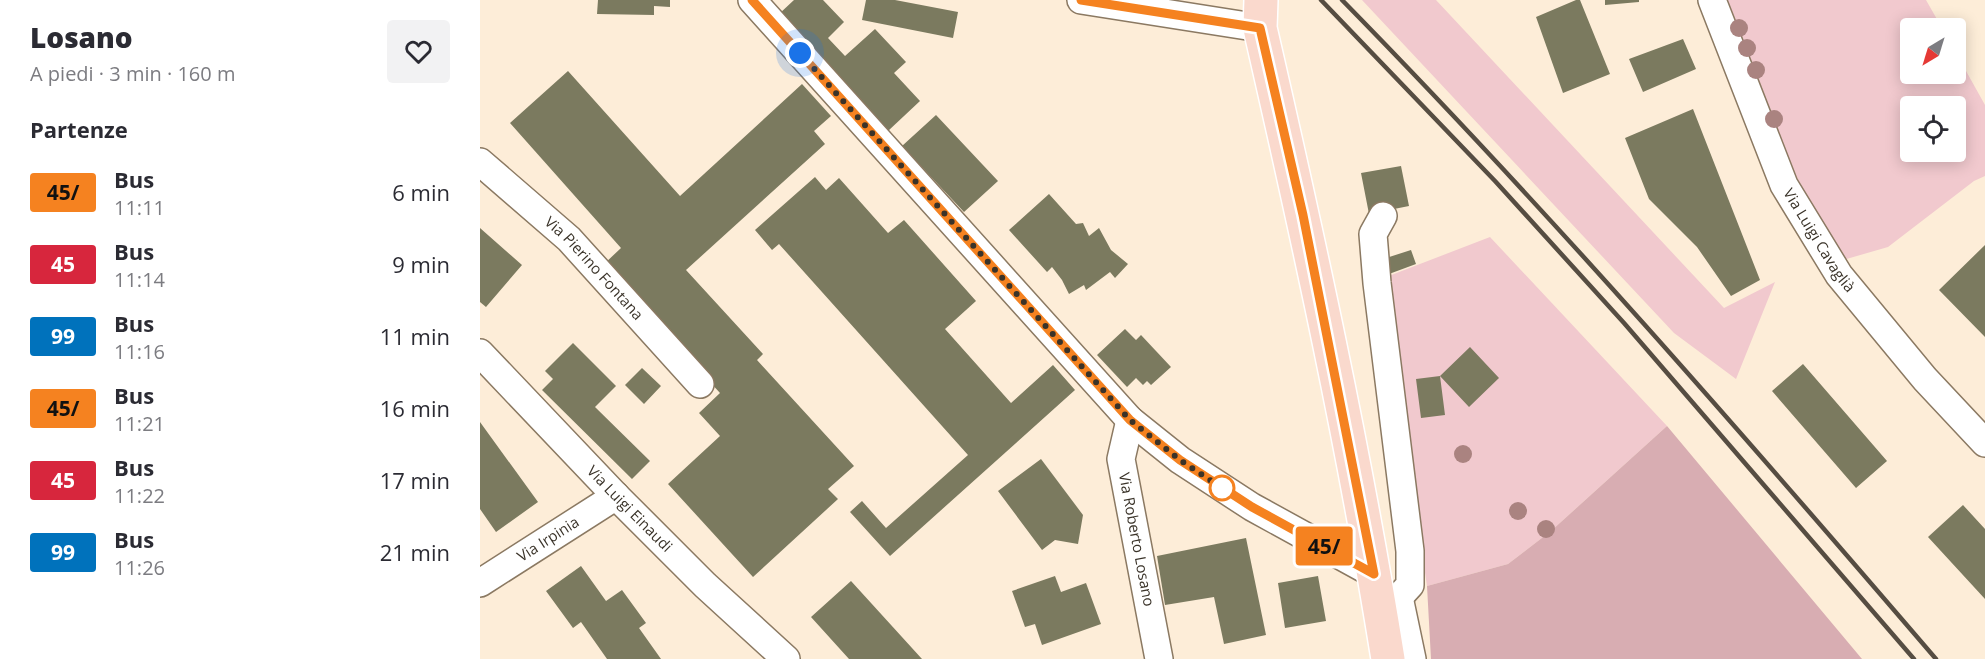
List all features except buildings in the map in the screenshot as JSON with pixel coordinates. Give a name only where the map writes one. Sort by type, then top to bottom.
[{"type":"main road","points":[[1261,14],[1374,574],[1389,602],[1388,659]]},
{"type":"street","points":[[752,0],[1130,420],[1180,460],[1252,507],[1374,574]]},
{"type":"street","points":[[1081,0],[1261,14]]},
{"type":"street","name":"Via Luigi Cavaglià","points":[[1712,0],[1784,185],[1833,265],[1925,379],[1985,443]]},
{"type":"street","name":"Via Pierino Fontana","points":[[480,162],[569,239],[700,384]]},
{"type":"street","points":[[1383,216],[1373,234],[1410,551],[1410,585],[1389,602],[1412,659]]},
{"type":"street","name":"Via Luigi Einaudi","points":[[480,353],[616,496],[705,585],[786,659]]},
{"type":"street","name":"Via Roberto Losano","points":[[1130,420],[1121,459],[1159,659]]},
{"type":"street","name":"Via Irpinia","points":[[480,583],[616,496]]},
{"type":"shaded area","points":[[1362,0],[1436,0],[1724,308],[1775,282],[1736,379],[1674,333]]},
{"type":"shaded area","points":[[1721,0],[1926,0],[1936,18],[1900,18],[1900,84],[1966,84],[1966,71],[1985,105],[1985,176],[1974,181],[1888,247],[1843,260],[1783,153]]},
{"type":"shaded area","points":[[1490,237],[1667,426],[1551,531],[1508,564],[1427,586],[1381,279]]},
{"type":"shaded area","points":[[1667,426],[1862,659],[1431,659],[1427,586],[1508,564],[1551,531]]},
{"type":"railway","points":[[1321,0],[1495,181],[1624,323],[1914,659]]},
{"type":"railway","points":[[1342,0],[1495,160],[1644,324],[1936,659]]},
{"type":"bus line","name":"45/","points":[[752,0],[1130,420],[1180,460],[1252,507],[1374,574],[1303,215],[1260,28],[1081,0]]},
{"type":"route","points":[[800,53],[1130,420],[1180,460],[1222,488]]}]
